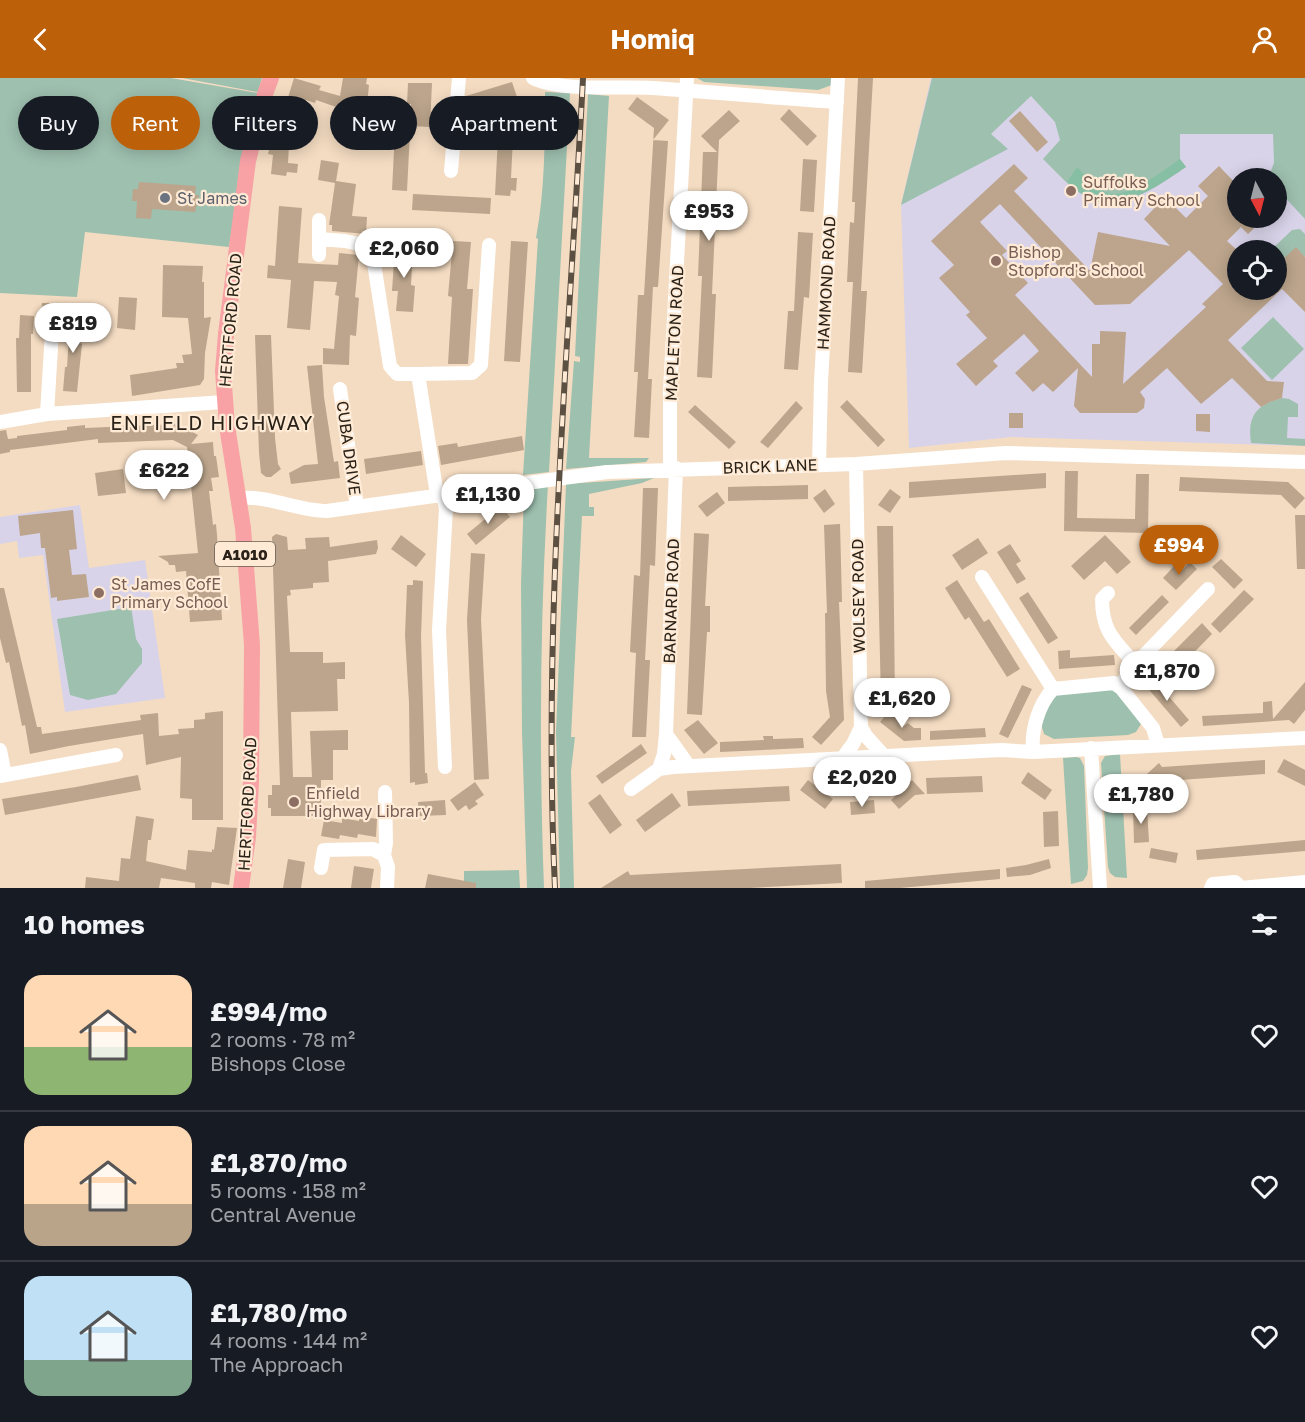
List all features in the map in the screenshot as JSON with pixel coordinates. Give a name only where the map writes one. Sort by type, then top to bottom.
[{"type":"main road","name":"HERTFORD ROAD","points":[[241,888],[249,820],[253,666],[239,498],[224,402],[223,380],[226,334],[248,161],[271,78]]},
{"type":"street","points":[[451,171],[459,78]]},
{"type":"street","points":[[533,78],[543,82],[590,86],[686,84],[837,102]]},
{"type":"street","name":"HAMMOND ROAD","points":[[819,465],[821,382],[838,78]]},
{"type":"street","name":"MAPLETON ROAD","points":[[673,468],[670,391],[686,84]]},
{"type":"street","points":[[319,220],[319,255]]},
{"type":"street","points":[[319,239],[368,246],[373,257],[390,366],[398,374],[472,373],[481,365],[489,245]]},
{"type":"street","points":[[47,414],[52,331]]},
{"type":"street","points":[[418,374],[440,494],[446,509],[439,630],[445,766]]},
{"type":"street","name":"CUBA DRIVE","points":[[340,389],[357,507]]},
{"type":"street","points":[[0,422],[47,414],[224,402]]},
{"type":"street","name":"BRICK LANE","points":[[239,498],[256,497],[315,511],[607,472],[673,468],[855,464],[1006,453],[1304,463]]},
{"type":"street","name":"WOLSEY ROAD","points":[[855,464],[861,727]]},
{"type":"street","name":"BARNARD ROAD","points":[[659,769],[664,754],[666,734],[673,468]]},
{"type":"street","points":[[982,577],[1053,689]]},
{"type":"street","points":[[1121,688],[1128,672],[1135,664],[1208,589]]},
{"type":"street","points":[[1108,593],[1102,599],[1103,622],[1111,638],[1135,664]]},
{"type":"street","points":[[1033,752],[1033,729],[1046,698],[1053,689],[1114,683],[1121,688],[1153,728],[1158,745]]},
{"type":"street","points":[[861,727],[884,756]]},
{"type":"street","points":[[842,759],[853,744],[861,727]]},
{"type":"street","points":[[666,734],[689,766]]},
{"type":"street","points":[[631,789],[659,769],[689,766],[1001,750],[1033,752],[1305,738]]},
{"type":"street","points":[[1091,748],[1100,888]]},
{"type":"street","points":[[0,750],[3,775],[116,755]]},
{"type":"street","points":[[385,792],[386,843],[384,855],[388,867],[387,888]]},
{"type":"street","points":[[321,868],[324,850],[373,849],[384,855]]},
{"type":"street","points":[[1212,888],[1213,884],[1235,882],[1241,888],[1305,882]]},
{"type":"shaded area","points":[[931,78],[1305,78],[1305,446],[1011,437],[909,448],[901,205]]},
{"type":"shaded area","name":"St James CofE Primary School","points":[[80,505],[89,568],[145,560],[165,698],[65,712],[43,555],[19,558],[17,541],[0,544],[0,517]]},
{"type":"green space","points":[[0,78],[171,78],[258,93],[257,96],[212,96],[212,150],[244,150],[229,247],[85,232],[77,297],[0,293]]},
{"type":"green space","points":[[182,78],[262,78],[258,92]]},
{"type":"green space","points":[[697,78],[834,78],[832,85],[818,90],[704,82]]},
{"type":"green space","points":[[932,78],[1305,78],[1305,219],[1287,200],[1287,168],[1272,168],[1274,163],[1273,134],[1180,134],[1180,159],[1186,167],[1154,188],[1129,199],[1105,203],[1093,200],[1073,188],[1043,159],[1060,140],[1055,122],[1031,96],[991,134],[1008,149],[901,205]]},
{"type":"green space","points":[[545,92],[570,93],[570,96],[545,96]]},
{"type":"green space","points":[[588,94],[609,96],[589,458],[649,458],[646,462],[566,469],[574,361],[580,362],[580,357],[575,356]]},
{"type":"green space","points":[[544,150],[567,150],[549,472],[523,475],[538,239],[536,238]]},
{"type":"green space","points":[[1180,159],[1186,167],[1166,181],[1142,194],[1117,202],[1105,203],[1093,200],[1067,182],[1077,167],[1101,190],[1120,193],[1142,185]]},
{"type":"green space","points":[[1300,229],[1305,234],[1305,257],[1296,248],[1287,256],[1287,240],[1282,240],[1292,230]]},
{"type":"green space","points":[[1273,317],[1304,349],[1272,380],[1241,348]]},
{"type":"green space","points":[[1282,398],[1298,404],[1298,417],[1288,417],[1287,438],[1305,439],[1305,446],[1251,443],[1250,426],[1255,413],[1266,404]]},
{"type":"green space","points":[[654,478],[642,483],[589,494],[589,507],[594,507],[594,516],[582,516],[571,737],[575,737],[571,771],[574,888],[560,888],[556,732],[566,484]]},
{"type":"green space","points":[[548,485],[541,686],[544,888],[527,888],[522,733],[521,584],[524,492]]},
{"type":"green space","points":[[131,607],[136,639],[142,649],[142,663],[116,694],[88,700],[70,695],[57,619]]},
{"type":"green space","points":[[1114,689],[1141,724],[1136,732],[1128,735],[1054,739],[1044,734],[1041,724],[1050,703],[1057,694]]},
{"type":"green space","points":[[1120,754],[1127,878],[1115,877],[1110,873],[1108,867],[1101,763],[1105,756]]},
{"type":"green space","points":[[1063,758],[1080,758],[1084,766],[1088,868],[1083,881],[1071,884]]},
{"type":"green space","points":[[898,766],[894,775],[885,782],[861,788],[838,784],[829,778],[825,770]]},
{"type":"green space","points":[[519,870],[520,888],[464,888],[464,871]]},
{"type":"building","points":[[294,78],[321,86],[319,90],[340,96],[330,96],[330,105],[318,101],[318,96],[288,96]]},
{"type":"building","points":[[343,78],[367,78],[368,95],[340,96]]},
{"type":"building","points":[[858,78],[873,78],[861,291],[867,291],[862,373],[848,372],[853,282],[847,282],[850,222],[854,223],[855,202],[852,202]]},
{"type":"building","points":[[512,82],[517,96],[466,96]]},
{"type":"building","points":[[408,83],[432,83],[431,96],[429,96],[429,127],[417,126],[417,96],[407,96]]},
{"type":"building","points":[[637,97],[669,120],[653,140],[654,128],[628,109]]},
{"type":"building","points":[[789,109],[817,136],[807,146],[780,119]]},
{"type":"building","points":[[729,110],[740,121],[719,140],[712,294],[716,294],[712,378],[697,377],[702,276],[698,276],[703,152],[717,152],[701,136]]},
{"type":"building","points":[[1020,111],[1048,142],[1037,152],[1009,121]]},
{"type":"building","points":[[653,140],[668,141],[658,287],[653,287],[648,379],[652,379],[649,438],[634,437],[638,372],[634,372],[638,295],[644,295]]},
{"type":"building","points":[[269,150],[289,150],[288,163],[298,164],[297,173],[287,172],[286,176],[271,174],[273,155],[268,154]]},
{"type":"building","points":[[394,150],[409,150],[407,191],[392,190]]},
{"type":"building","points":[[497,150],[512,150],[511,178],[517,178],[516,191],[511,190],[510,196],[495,195]]},
{"type":"building","points":[[803,159],[817,160],[814,212],[800,211]]},
{"type":"building","points":[[321,160],[339,163],[336,181],[356,184],[352,216],[367,217],[366,234],[332,231],[332,225],[329,225],[335,183],[318,180]]},
{"type":"building","points":[[1014,164],[1028,178],[1014,191],[1090,271],[1098,232],[1170,246],[1144,219],[1165,197],[1186,218],[1208,196],[1198,186],[1219,166],[1227,174],[1227,228],[1240,228],[1227,240],[1227,300],[1270,300],[1228,340],[1267,381],[1284,382],[1282,398],[1261,407],[1232,378],[1201,404],[1167,368],[1140,392],[1145,399],[1144,408],[1137,413],[1080,413],[1074,406],[1078,368],[1053,392],[1043,383],[1033,392],[1015,373],[1039,351],[1024,334],[993,361],[998,366],[976,386],[956,364],[987,338],[966,315],[970,312],[939,278],[954,265],[931,241]],"holes":[[[1000,204],[1095,305],[1130,304],[1189,250],[1223,284],[1202,304],[1206,307],[1123,384],[1126,332],[1100,331],[1100,344],[1092,344],[1092,377],[1015,295],[1028,283],[1002,255],[1007,251],[980,222]]]},
{"type":"building","name":"St James","points":[[139,182],[196,186],[195,195],[199,195],[195,212],[152,209],[151,219],[136,218],[137,201],[132,201],[133,189],[138,189]]},
{"type":"building","points":[[413,194],[491,198],[490,214],[412,210]]},
{"type":"building","points":[[279,206],[302,208],[298,263],[338,265],[339,253],[359,255],[355,297],[359,298],[356,336],[350,335],[349,365],[323,364],[323,348],[334,349],[339,296],[335,295],[337,282],[314,281],[310,330],[287,328],[291,280],[267,278],[268,265],[275,266]]},
{"type":"building","points":[[1242,228],[1254,228],[1248,234]]},
{"type":"building","points":[[798,232],[813,233],[809,298],[804,297],[798,370],[784,369],[788,311],[794,311]]},
{"type":"building","points":[[453,241],[471,242],[467,289],[473,289],[468,364],[448,364],[452,297],[448,296]]},
{"type":"building","points":[[511,241],[528,242],[520,362],[504,361]]},
{"type":"building","points":[[395,246],[413,247],[411,285],[415,286],[413,312],[396,311],[398,291],[392,291]]},
{"type":"building","points":[[1296,247],[1305,257],[1305,312],[1287,294],[1287,256]]},
{"type":"building","points":[[163,265],[203,266],[204,318],[211,317],[205,353],[204,379],[200,385],[132,396],[130,375],[177,368],[176,363],[184,363],[182,355],[192,354],[188,318],[162,317]]},
{"type":"building","points":[[119,297],[137,298],[135,330],[117,328]]},
{"type":"building","points":[[42,303],[61,303],[60,316],[41,315]]},
{"type":"building","points":[[20,315],[34,316],[33,334],[31,334],[31,392],[17,392],[16,338],[19,338]]},
{"type":"building","points":[[66,317],[81,317],[80,343],[82,344],[77,392],[63,391],[69,336],[65,335]]},
{"type":"building","points":[[255,335],[271,335],[275,438],[278,464],[281,469],[271,477],[266,477],[261,473]]},
{"type":"building","points":[[322,365],[324,397],[334,462],[338,461],[340,478],[291,484],[289,473],[304,465],[318,464],[307,366]]},
{"type":"building","points":[[847,400],[885,440],[878,447],[840,407]]},
{"type":"building","points":[[796,401],[803,408],[768,448],[760,442]]},
{"type":"building","points":[[695,405],[736,442],[729,449],[688,412]]},
{"type":"building","points":[[1009,413],[1023,413],[1023,428],[1009,428]]},
{"type":"building","points":[[1196,414],[1210,414],[1210,432],[1196,431]]},
{"type":"building","points":[[178,424],[198,435],[191,444],[213,442],[219,477],[211,478],[213,491],[209,491],[213,525],[216,524],[222,620],[190,622],[186,571],[176,572],[175,565],[169,565],[158,556],[198,553],[187,447],[173,440],[98,443],[98,439],[10,450],[10,452],[0,454],[0,431],[6,430],[8,439],[85,425],[85,428]]},
{"type":"building","points":[[522,436],[524,450],[441,465],[438,446],[457,443],[458,447]]},
{"type":"building","points":[[421,451],[423,465],[366,474],[364,459]]},
{"type":"building","points":[[123,469],[126,493],[98,496],[95,473]]},
{"type":"building","points":[[1065,471],[1078,471],[1077,518],[1135,519],[1136,474],[1149,474],[1148,533],[1064,531]]},
{"type":"building","points":[[1046,473],[1046,488],[909,498],[909,482]]},
{"type":"building","points":[[1180,477],[1288,482],[1305,498],[1295,509],[1281,495],[1179,491]]},
{"type":"building","points":[[808,485],[808,499],[728,501],[728,487]]},
{"type":"building","points":[[643,488],[658,488],[655,566],[650,565],[645,660],[650,660],[646,737],[632,737],[636,653],[630,652],[634,575],[640,576]]},
{"type":"building","points":[[825,489],[835,504],[824,513],[813,498]]},
{"type":"building","points":[[890,489],[901,497],[890,513],[878,505]]},
{"type":"building","points":[[717,492],[725,503],[707,517],[698,506]]},
{"type":"building","points":[[501,506],[510,517],[476,545],[467,534]]},
{"type":"building","points":[[73,510],[77,549],[69,550],[72,575],[86,574],[89,597],[57,601],[57,597],[51,598],[45,548],[41,548],[40,533],[20,536],[18,516]]},
{"type":"building","points":[[1295,515],[1305,515],[1305,569],[1297,569]]},
{"type":"building","points":[[840,524],[842,602],[839,602],[844,720],[821,745],[812,737],[830,717],[826,691],[825,613],[827,613],[824,525]]},
{"type":"building","points":[[877,526],[893,526],[895,701],[881,702]]},
{"type":"building","points":[[694,533],[709,534],[705,606],[710,606],[710,632],[707,632],[702,715],[687,714]]},
{"type":"building","points":[[276,534],[287,537],[288,550],[306,549],[305,538],[329,537],[330,547],[377,540],[376,554],[328,561],[329,582],[313,583],[313,588],[290,590],[291,595],[287,596],[290,652],[323,652],[323,663],[345,662],[345,679],[337,679],[338,711],[291,712],[293,777],[312,777],[310,731],[348,730],[348,750],[333,750],[333,780],[321,780],[321,816],[271,816],[271,808],[268,808],[268,795],[272,795],[272,785],[280,785],[272,537]]},
{"type":"building","points":[[401,535],[426,554],[416,567],[391,549]]},
{"type":"building","points":[[1105,535],[1131,562],[1117,574],[1105,561],[1084,580],[1071,566]]},
{"type":"building","points":[[978,538],[988,553],[962,570],[952,555]]},
{"type":"building","points":[[1010,544],[1021,561],[1016,564],[1026,579],[1017,584],[997,552]]},
{"type":"building","points":[[471,553],[485,554],[481,619],[489,779],[474,780],[467,620]]},
{"type":"building","points":[[1221,559],[1243,580],[1234,589],[1212,567]]},
{"type":"building","points":[[1190,562],[1197,569],[1176,590],[1163,578],[1174,566],[1180,572]]},
{"type":"building","points":[[413,580],[423,581],[421,637],[425,773],[427,773],[428,783],[415,785],[415,782],[410,783],[405,635],[407,585],[413,585]]},
{"type":"building","points":[[957,580],[984,622],[989,619],[1020,669],[1007,677],[969,617],[965,620],[945,588]]},
{"type":"building","points":[[0,588],[4,588],[37,727],[41,727],[42,734],[141,720],[140,715],[158,713],[159,736],[179,734],[178,729],[194,728],[194,720],[205,719],[205,713],[223,711],[223,820],[192,820],[192,799],[180,798],[181,757],[146,765],[143,734],[30,754],[9,662],[6,663],[0,638]]},
{"type":"building","points":[[1244,590],[1254,599],[1220,633],[1211,624]]},
{"type":"building","points":[[1028,592],[1058,638],[1048,644],[1019,598]]},
{"type":"building","points":[[1162,595],[1169,602],[1136,635],[1129,628]]},
{"type":"building","points":[[1202,623],[1212,634],[1174,673],[1163,662]]},
{"type":"building","points":[[1070,650],[1070,658],[1114,655],[1115,665],[1059,669],[1058,651]]},
{"type":"building","points":[[1153,678],[1189,720],[1181,727],[1145,685]]},
{"type":"building","points":[[1305,682],[1305,710],[1294,724],[1289,720],[1203,726],[1202,716],[1263,713],[1263,702],[1272,701],[1273,719]]},
{"type":"building","points":[[1022,685],[1032,689],[1008,738],[999,734]]},
{"type":"building","points":[[889,712],[904,726],[908,723],[914,728],[921,728],[921,740],[904,741],[880,722]]},
{"type":"building","points":[[698,720],[718,743],[704,754],[684,730]]},
{"type":"building","points":[[985,728],[986,737],[930,740],[930,731]]},
{"type":"building","points":[[763,736],[773,736],[773,739],[803,738],[804,748],[720,752],[720,742],[764,740]]},
{"type":"building","points":[[641,744],[647,753],[602,784],[596,776]]},
{"type":"building","points":[[1284,759],[1305,770],[1305,786],[1277,772]]},
{"type":"building","points":[[1265,760],[1265,774],[1166,781],[1143,801],[1135,791],[1140,787],[1137,783],[1159,763],[1162,767]]},
{"type":"building","points":[[1028,772],[1052,790],[1045,800],[1021,783]]},
{"type":"building","points":[[138,775],[141,790],[5,815],[2,799]]},
{"type":"building","points":[[982,776],[983,792],[927,794],[926,778]]},
{"type":"building","points":[[808,780],[833,799],[825,809],[800,790]]},
{"type":"building","points":[[912,780],[925,794],[915,795],[899,809],[891,800]]},
{"type":"building","points":[[475,782],[484,795],[475,801],[478,804],[469,810],[466,805],[458,811],[450,800]]},
{"type":"building","points":[[789,786],[790,801],[688,806],[687,791]]},
{"type":"building","points":[[672,793],[681,806],[645,832],[636,820]]},
{"type":"building","points":[[600,794],[622,825],[610,834],[588,803]]},
{"type":"building","points":[[445,800],[446,815],[419,816],[418,802]]},
{"type":"building","points":[[874,800],[875,813],[851,815],[850,802]]},
{"type":"building","points":[[1147,807],[1149,842],[1134,843],[1133,808]]},
{"type":"building","points":[[1058,811],[1059,846],[1044,847],[1043,812]]},
{"type":"building","points":[[136,816],[154,819],[151,840],[148,840],[146,861],[186,870],[188,850],[212,852],[217,827],[237,828],[229,885],[212,882],[211,888],[195,888],[195,883],[161,878],[159,888],[85,888],[86,877],[119,881],[121,858],[130,859]]},
{"type":"building","points":[[360,816],[377,819],[376,837],[358,834],[357,838],[340,835],[339,839],[321,836],[324,820],[342,823],[342,818],[359,821]]},
{"type":"building","points":[[1305,840],[1305,851],[1197,860],[1196,850]]},
{"type":"building","points":[[1151,848],[1178,853],[1176,863],[1149,858]]},
{"type":"building","points":[[288,859],[305,862],[301,888],[283,888]]},
{"type":"building","points":[[1049,859],[1051,868],[1030,875],[1007,877],[1006,868]]},
{"type":"building","points":[[841,864],[842,883],[750,888],[601,888],[628,871],[630,875]]},
{"type":"building","points":[[354,866],[374,869],[371,888],[351,888]]},
{"type":"building","points":[[1000,869],[1000,879],[900,888],[865,888],[865,881]]},
{"type":"building","points":[[428,874],[476,883],[476,888],[425,888]]},
{"type":"railway","points":[[555,888],[552,787],[554,584],[583,78]]},
{"type":"place","name":"Suffolks Primary School","points":[[1071,191]]},
{"type":"place","name":"St James","points":[[165,198]]},
{"type":"place","name":"Bishop Stopford's School","points":[[996,261]]},
{"type":"place","name":"St James CofE Primary School","points":[[99,593]]},
{"type":"place","name":"Enfield Highway Library","points":[[294,802]]},
{"type":"district","name":"ENFIELD HIGHWAY","points":[[212,422]]}]
